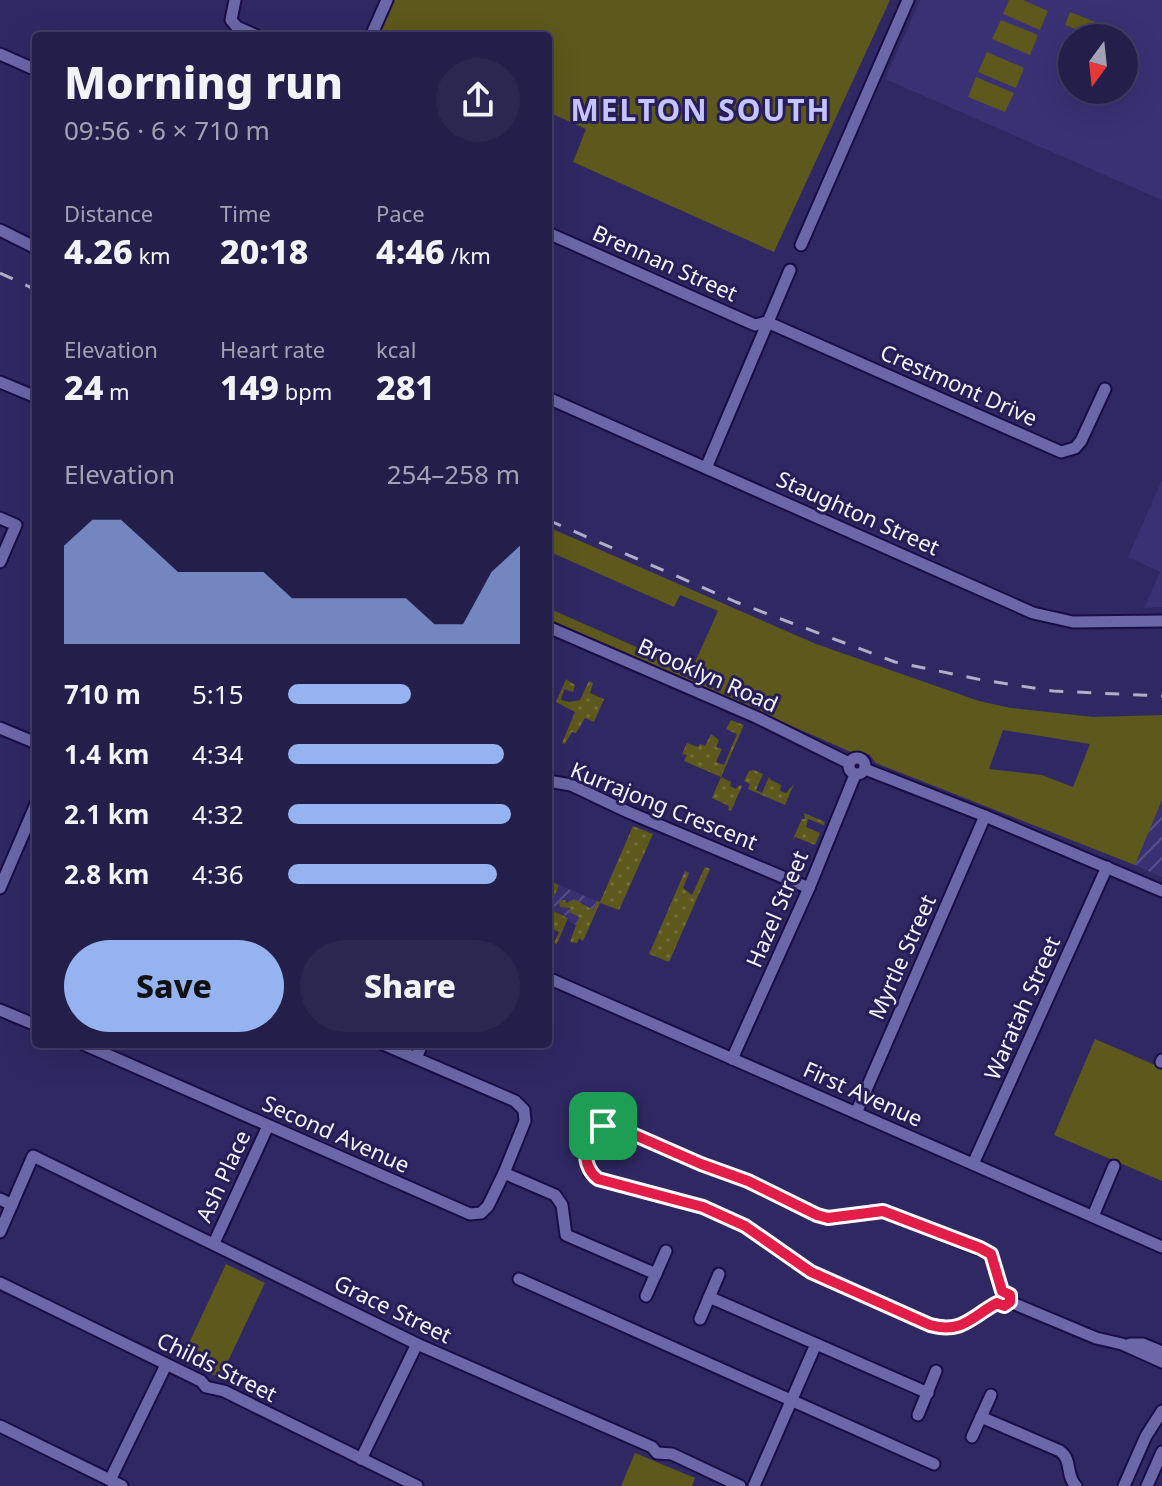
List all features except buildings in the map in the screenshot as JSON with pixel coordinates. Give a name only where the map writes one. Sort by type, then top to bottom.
[{"type":"street","points":[[373,32],[387,0]]},
{"type":"street","points":[[801,245],[908,0]]},
{"type":"street","points":[[233,6],[233,24],[249,32]]},
{"type":"street","points":[[0,54],[32,68]]},
{"type":"street","points":[[0,230],[32,246]]},
{"type":"street","name":"Brennan Street","points":[[552,235],[755,325],[767,322]]},
{"type":"street","points":[[706,468],[790,270]]},
{"type":"street","name":"Crestmont Drive","points":[[767,322],[1061,452],[1075,448],[1081,441],[1105,389]]},
{"type":"street","points":[[0,382],[32,395]]},
{"type":"street","name":"Staughton Street","points":[[552,400],[1052,619],[1095,623],[1162,621]]},
{"type":"street","points":[[0,518],[16,525],[0,562]]},
{"type":"street","name":"Brooklyn Road","points":[[552,629],[756,717],[856,769],[985,816],[1162,891]]},
{"type":"street","points":[[0,728],[32,741]]},
{"type":"street","name":"Hazel Street","points":[[732,1059],[809,888],[856,769]]},
{"type":"street","name":"Kurrajong Crescent","points":[[552,782],[571,785],[809,888]]},
{"type":"street","points":[[0,888],[32,813]]},
{"type":"street","name":"Myrtle Street","points":[[856,1113],[985,816]]},
{"type":"street","name":"Waratah Street","points":[[973,1164],[1107,867]]},
{"type":"street","name":"First Avenue","points":[[552,980],[1162,1247]]},
{"type":"street","points":[[0,1010],[32,1023]]},
{"type":"street","name":"Second Avenue","points":[[92,1048],[470,1214],[481,1213],[488,1206],[504,1173],[525,1121],[524,1110],[515,1101],[416,1058]]},
{"type":"street","points":[[392,1048],[416,1058],[420,1048]]},
{"type":"street","name":"Ash Place","points":[[214,1243],[268,1126]]},
{"type":"street","points":[[1003,1303],[1010,1295],[1002,1291],[991,1254],[894,1214],[872,1211],[828,1218],[623,1128],[603,1126],[589,1138],[587,1165],[590,1173],[598,1179],[703,1207],[745,1226],[811,1272],[930,1325],[942,1329],[955,1328],[1003,1303],[1096,1338],[1122,1344],[1162,1362]]},
{"type":"street","name":"Grace Street","points":[[6,1202],[33,1156],[417,1344],[652,1447],[657,1453],[672,1454],[740,1486]]},
{"type":"street","points":[[1093,1216],[1114,1166]]},
{"type":"street","points":[[504,1173],[555,1195],[562,1205],[566,1235],[656,1274]]},
{"type":"street","points":[[0,1232],[6,1202]]},
{"type":"street","points":[[646,1296],[666,1251]]},
{"type":"street","points":[[700,1319],[719,1274]]},
{"type":"street","points":[[519,1279],[934,1464]]},
{"type":"street","name":"Childs Street","points":[[0,1283],[201,1381],[206,1387],[224,1391],[417,1486]]},
{"type":"street","points":[[709,1297],[928,1393]]},
{"type":"street","points":[[361,1459],[417,1344]]},
{"type":"street","points":[[754,1486],[816,1344]]},
{"type":"street","points":[[1122,1344],[1143,1344],[1162,1352]]},
{"type":"street","points":[[110,1480],[166,1365]]},
{"type":"street","points":[[918,1415],[936,1371]]},
{"type":"street","points":[[972,1437],[991,1395]]},
{"type":"street","points":[[1124,1486],[1146,1436],[1162,1411]]},
{"type":"street","points":[[981,1417],[1060,1451],[1068,1460],[1069,1478],[1076,1486]]},
{"type":"street","points":[[0,1426],[122,1486]]},
{"type":"street","points":[[1147,1486],[1162,1452]]},
{"type":"shaded area","points":[[382,0],[890,0],[774,252],[573,162],[586,129],[552,114],[552,32],[369,32]]},
{"type":"shaded area","points":[[920,0],[1162,0],[1162,200],[885,79]]},
{"type":"shaded area","points":[[1009,0],[1023,0],[1048,11],[1040,30],[1003,14]]},
{"type":"shaded area","points":[[1070,12],[1100,24],[1065,24]]},
{"type":"shaded area","points":[[1001,20],[1038,35],[1030,55],[992,39]]},
{"type":"shaded area","points":[[987,52],[1024,68],[1016,88],[978,72]]},
{"type":"shaded area","points":[[976,77],[1014,93],[1005,112],[968,97]]},
{"type":"shaded area","points":[[1162,480],[1162,607],[1144,608],[1160,572],[1128,557]]},
{"type":"shaded area","points":[[552,529],[816,644],[979,701],[1011,708],[1093,717],[1162,715],[1162,800],[1135,865],[876,763],[869,754],[858,755],[552,621],[552,610],[691,671],[718,611],[680,595],[674,607],[552,553]],"holes":[[[1003,730],[1090,744],[1073,787],[1042,775],[989,769]]]},
{"type":"shaded area","points":[[566,679],[575,685],[573,692],[564,689],[561,700],[580,700],[589,681],[593,683],[590,693],[604,699],[594,722],[585,718],[565,744],[562,743],[575,712],[556,702]]},
{"type":"shaded area","points":[[731,720],[744,725],[721,777],[684,761],[687,755],[682,754],[687,743],[705,746],[711,734],[719,740],[716,747],[722,749],[716,762],[724,765],[737,734],[726,729]]},
{"type":"shaded area","points":[[749,771],[763,774],[756,790],[762,793],[769,777],[781,785],[780,791],[786,793],[794,784],[785,805],[748,789],[750,784],[744,781]]},
{"type":"shaded area","points":[[721,777],[736,789],[742,786],[731,811],[728,810],[729,806],[712,798]]},
{"type":"shaded area","points":[[1162,801],[1162,877],[1135,865]]},
{"type":"shaded area","points":[[804,813],[825,822],[824,825],[808,819],[806,827],[820,833],[815,845],[795,837],[792,841],[802,819],[805,819]]},
{"type":"shaded area","points":[[633,826],[653,834],[619,910],[600,903],[583,941],[579,938],[577,943],[570,942],[579,917],[569,912],[570,908],[560,907],[559,901],[565,900],[567,903],[574,899],[593,910],[597,901],[600,902]]},
{"type":"shaded area","points":[[705,867],[710,869],[669,962],[649,954],[685,871],[689,873],[683,888],[692,895]]},
{"type":"shaded area","points":[[552,882],[559,885],[552,902]]},
{"type":"shaded area","points":[[559,885],[597,901],[593,910],[584,907],[585,903],[561,901],[579,917],[576,925],[567,920],[568,917],[552,910]]},
{"type":"shaded area","points":[[552,910],[568,918],[557,944],[554,943],[559,932],[552,929]]},
{"type":"shaded area","points":[[1095,1039],[1162,1068],[1162,1181],[1054,1135]]},
{"type":"shaded area","points":[[226,1264],[265,1283],[220,1378],[181,1360]]},
{"type":"shaded area","points":[[635,1453],[695,1478],[692,1486],[621,1486]]},
{"type":"railway","points":[[0,273],[32,288]]},
{"type":"railway","points":[[552,522],[736,602],[895,662],[1053,691],[1162,696]]},
{"type":"district","name":"MELTON SOUTH","points":[[701,111]]},
{"type":"route","points":[[603,1126],[623,1128],[701,1164],[748,1181],[817,1215],[828,1218],[883,1211],[980,1248],[991,1254],[1002,1291],[1010,1295],[1011,1300],[1006,1306],[997,1303],[955,1328],[942,1329],[930,1325],[811,1272],[745,1226],[703,1207],[598,1179],[590,1173],[587,1165],[589,1138],[603,1126]]}]
